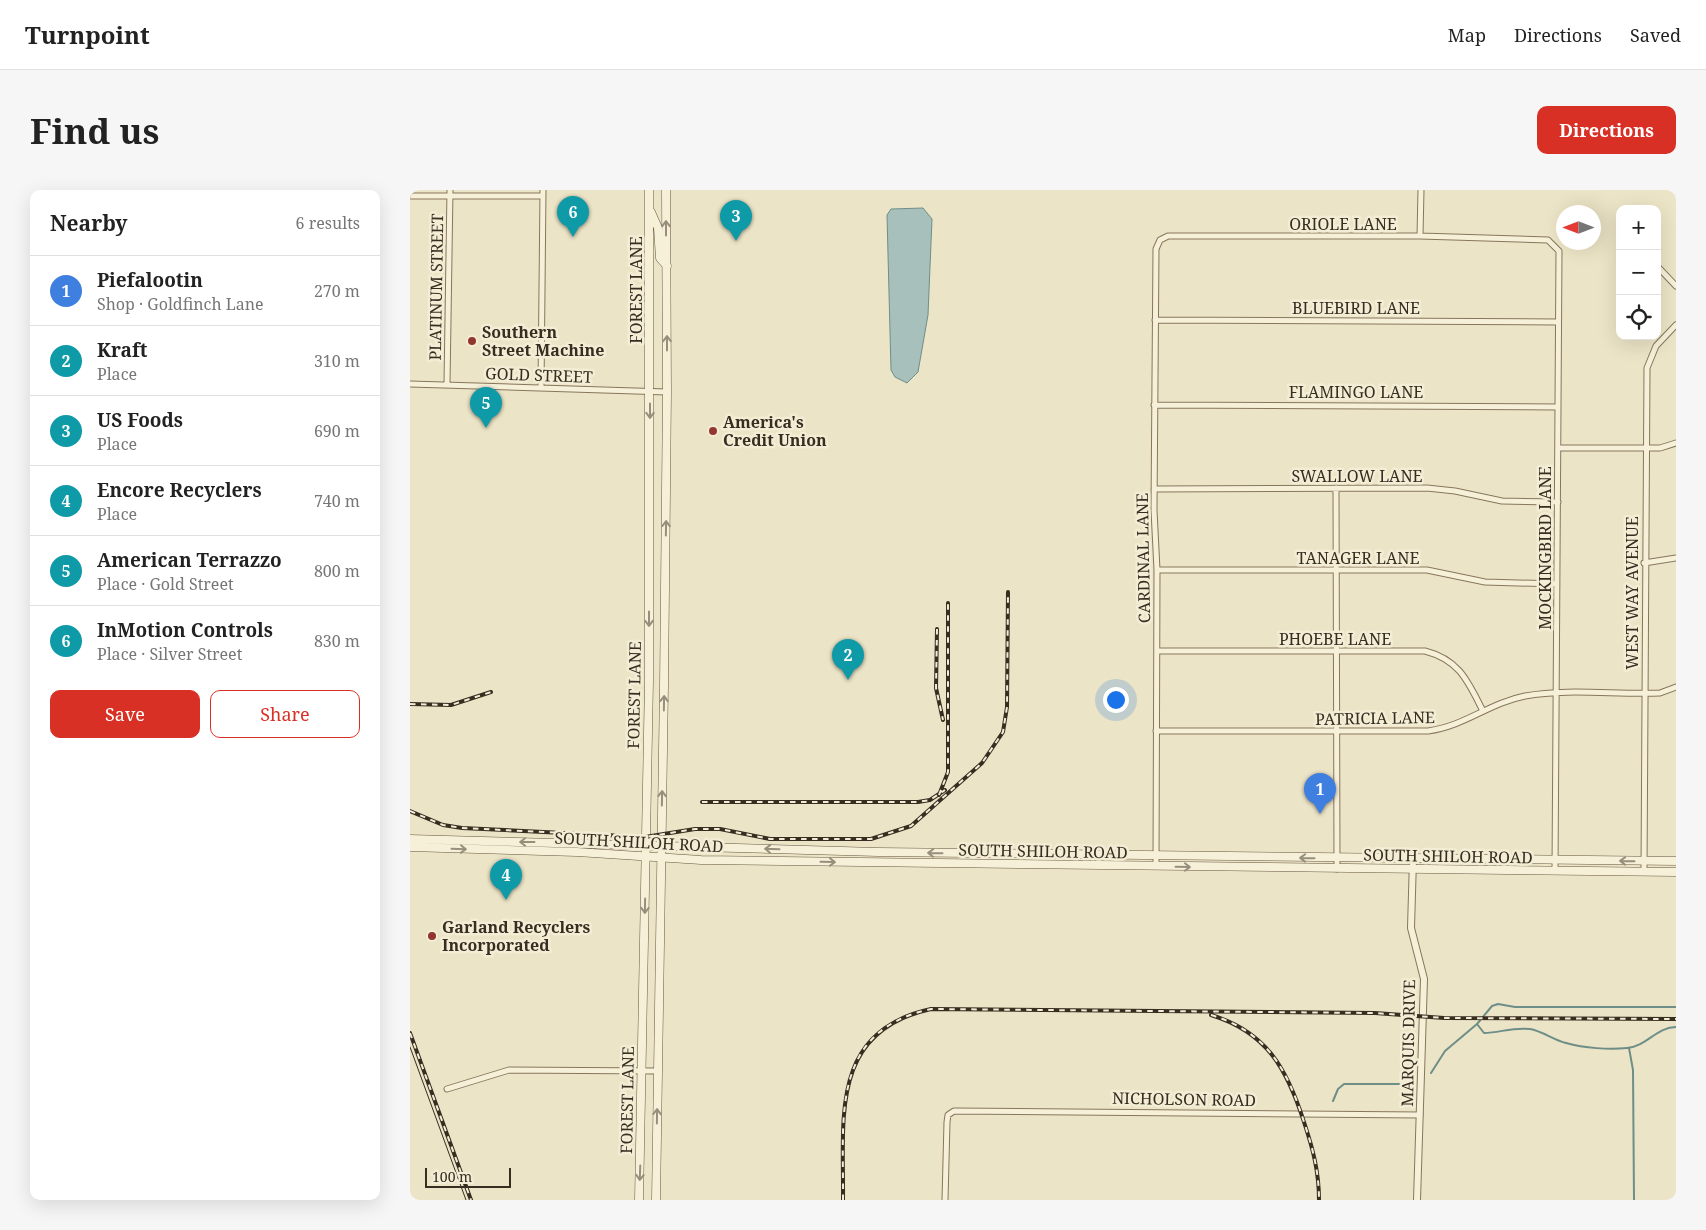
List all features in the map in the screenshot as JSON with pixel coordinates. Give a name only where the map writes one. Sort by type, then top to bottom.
[{"type":"main road","name":"FOREST LANE","points":[[639,1200],[646,857],[651,392],[649,190]]},
{"type":"main road","name":"FOREST LANE","points":[[656,1200],[667,392],[666,190]]},
{"type":"main road","points":[[649,208],[658,228],[660,258],[667,266]]},
{"type":"main road","name":"SOUTH SHILOH ROAD","points":[[410,839],[1156,857],[1676,861]]},
{"type":"main road","name":"SOUTH SHILOH ROAD","points":[[410,847],[578,852],[662,858],[1337,869],[1676,872]]},
{"type":"main road","points":[[640,1156],[656,1156]]},
{"type":"street","points":[[1420,236],[1421,190]]},
{"type":"street","points":[[410,196],[449,193],[543,193],[541,388]]},
{"type":"street","name":"PLATINUM STREET","points":[[447,384],[449,193]]},
{"type":"street","name":"ORIOLE LANE","points":[[1156,249],[1160,240],[1168,236],[1420,236],[1537,239]]},
{"type":"street","name":"MOCKINGBIRD LANE","points":[[1537,239],[1548,240],[1559,251],[1555,871]]},
{"type":"street","name":"CARDINAL LANE","points":[[1156,249],[1154,405],[1154,489],[1157,570],[1156,866]]},
{"type":"street","points":[[1661,270],[1676,286]]},
{"type":"street","name":"BLUEBIRD LANE","points":[[1155,320],[1558,322]]},
{"type":"street","name":"WEST WAY AVENUE","points":[[1644,872],[1646,368],[1656,346],[1676,324]]},
{"type":"street","name":"GOLD STREET","points":[[410,384],[667,392]]},
{"type":"street","name":"FLAMINGO LANE","points":[[1154,405],[1358,404],[1557,407]]},
{"type":"street","points":[[1558,448],[1660,448],[1676,443]]},
{"type":"street","points":[[1336,488],[1337,869]]},
{"type":"street","name":"SWALLOW LANE","points":[[1154,489],[1427,488],[1455,491],[1502,501],[1558,502]]},
{"type":"street","points":[[1644,563],[1676,558]]},
{"type":"street","name":"TANAGER LANE","points":[[1157,570],[1427,570],[1485,582],[1557,584]]},
{"type":"street","name":"PHOEBE LANE","points":[[1157,651],[1425,651],[1437,654],[1457,667],[1484,712]]},
{"type":"street","name":"PATRICIA LANE","points":[[1156,731],[1428,732],[1447,729],[1514,699],[1557,693],[1660,693],[1676,687]]},
{"type":"street","name":"MARQUIS DRIVE","points":[[1413,858],[1412,928],[1424,978],[1417,1200]]},
{"type":"street","points":[[447,1089],[508,1070],[657,1071]]},
{"type":"street","name":"NICHOLSON ROAD","points":[[944,1200],[948,1115],[954,1110],[1420,1115]]},
{"type":"water","points":[[923,208],[932,219],[928,315],[918,372],[907,383],[895,377],[891,370],[887,215],[891,209]]},
{"type":"waterway","points":[[1431,1073],[1445,1051],[1477,1024],[1492,1006],[1498,1004],[1515,1007],[1676,1007]]},
{"type":"waterway","points":[[1477,1024],[1484,1033],[1530,1029],[1573,1045],[1612,1049],[1634,1047],[1663,1030],[1676,1027]]},
{"type":"waterway","points":[[1629,1048],[1633,1070],[1634,1200]]},
{"type":"waterway","points":[[1333,1101],[1338,1089],[1344,1084],[1405,1084]]},
{"type":"tram line","points":[[410,1047],[466,1200]]},
{"type":"railway","points":[[410,811],[443,825],[462,828],[645,837],[695,829],[720,829],[770,839],[871,839],[911,826],[982,763],[1003,732],[1007,707],[1008,592]]},
{"type":"railway","points":[[939,795],[948,772],[948,603]]},
{"type":"railway","points":[[937,629],[936,688],[943,720]]},
{"type":"railway","points":[[410,704],[451,705],[491,692]]},
{"type":"railway","points":[[702,802],[918,802],[930,800],[945,790]]},
{"type":"railway","points":[[843,1200],[844,1110],[849,1082],[859,1058],[874,1037],[898,1020],[931,1009],[1375,1013],[1444,1018],[1676,1019]]},
{"type":"railway","points":[[1211,1015],[1247,1031],[1261,1042],[1282,1069],[1297,1103],[1310,1142],[1317,1170],[1319,1200]]},
{"type":"railway","points":[[410,1033],[471,1200]]},
{"type":"place","name":"InMotion Controls","points":[[573,237]]},
{"type":"place","name":"US Foods","points":[[736,241]]},
{"type":"place","name":"Southern Street Machine","points":[[472,341]]},
{"type":"place","name":"American Terrazzo","points":[[486,428]]},
{"type":"place","name":"America's Credit Union","points":[[713,431]]},
{"type":"place","name":"Kraft","points":[[848,680]]},
{"type":"place","name":"Piefalootin","points":[[1320,814]]},
{"type":"place","name":"Encore Recyclers","points":[[506,900]]},
{"type":"place","name":"Garland Recyclers Incorporated","points":[[432,936]]}]
